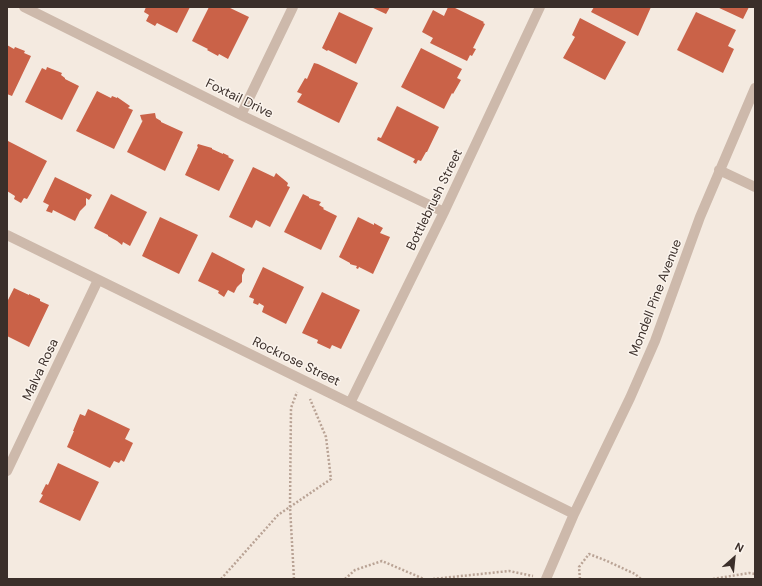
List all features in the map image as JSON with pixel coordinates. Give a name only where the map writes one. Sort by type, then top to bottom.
[{"type":"street","name":"Foxtail Drive","points":[[24,7],[241,115],[444,212]]},
{"type":"street","points":[[241,115],[293,7]]},
{"type":"street","name":"Bottlebrush Street","points":[[350,403],[444,212],[540,7]]},
{"type":"street","name":"Mondell Pine Avenue","points":[[546,579],[574,514],[630,398],[655,341],[700,217],[755,88]]},
{"type":"street","points":[[719,170],[755,188]]},
{"type":"street","name":"Rockrose Street","points":[[7,235],[574,514]]},
{"type":"street","name":"Malva Rosa","points":[[7,471],[98,280]]},
{"type":"path","points":[[221,579],[278,515],[331,479],[326,437],[302,380]]},
{"type":"path","points":[[294,579],[290,507],[291,408],[302,380]]},
{"type":"path","points":[[580,579],[579,567],[589,554],[635,574],[641,579]]},
{"type":"path","points":[[345,579],[355,570],[382,561],[424,579]]},
{"type":"path","points":[[433,579],[509,571],[546,579]]},
{"type":"path","points":[[713,579],[749,573],[755,574]]},
{"type":"building","points":[[146,7],[190,7],[177,33],[157,23],[155,26],[146,21],[149,15],[144,12]]},
{"type":"building","points":[[209,7],[228,7],[249,17],[228,59],[219,54],[218,56],[192,41]]},
{"type":"building","points":[[371,7],[390,7],[386,14]]},
{"type":"building","points":[[448,7],[453,7],[484,22],[483,23],[485,24],[473,48],[476,49],[467,61],[430,43],[433,38],[422,32],[433,10],[444,16]]},
{"type":"building","points":[[594,7],[651,7],[638,36],[591,12]]},
{"type":"building","points":[[717,7],[749,7],[743,19]]},
{"type":"building","points":[[339,12],[373,28],[356,64],[322,48]]},
{"type":"building","points":[[696,12],[736,30],[728,46],[734,49],[723,73],[677,50]]},
{"type":"building","points":[[580,18],[626,42],[605,80],[563,58],[575,37],[572,35]]},
{"type":"building","points":[[7,45],[14,49],[15,47],[25,51],[24,53],[31,56],[12,96],[7,94]]},
{"type":"building","points":[[421,48],[462,69],[457,78],[461,80],[444,109],[401,87]]},
{"type":"building","points":[[314,63],[358,83],[339,123],[297,102],[302,94],[297,92],[305,78],[307,79]]},
{"type":"building","points":[[47,67],[62,73],[61,75],[65,79],[79,86],[62,120],[25,102],[42,68],[46,70]]},
{"type":"building","points":[[97,91],[111,98],[112,96],[117,97],[130,106],[128,108],[133,110],[114,149],[76,131]]},
{"type":"building","points":[[397,106],[439,127],[427,152],[421,161],[418,160],[416,164],[413,162],[415,159],[377,140],[378,137],[381,138]]},
{"type":"building","points":[[155,113],[156,118],[161,122],[183,132],[165,171],[127,152],[143,120],[142,121],[140,115]]},
{"type":"building","points":[[8,141],[47,161],[27,199],[24,198],[21,203],[14,199],[15,196],[7,191]]},
{"type":"building","points":[[198,144],[212,148],[234,160],[219,191],[185,175]]},
{"type":"building","points":[[253,167],[274,177],[276,173],[288,183],[287,186],[290,187],[270,227],[256,220],[252,228],[229,217]]},
{"type":"building","points":[[55,177],[92,195],[89,200],[86,198],[86,205],[80,211],[75,221],[53,210],[52,213],[46,211],[49,205],[43,202]]},
{"type":"building","points":[[111,194],[147,212],[130,246],[123,242],[122,245],[108,235],[94,228]]},
{"type":"building","points":[[303,194],[309,198],[321,202],[319,205],[324,208],[323,209],[337,216],[321,250],[284,232]]},
{"type":"building","points":[[160,217],[198,235],[179,274],[142,256]]},
{"type":"building","points":[[358,217],[383,228],[380,233],[390,237],[373,274],[359,267],[358,269],[356,268],[357,266],[350,264],[339,257]]},
{"type":"building","points":[[212,252],[245,269],[242,275],[242,282],[234,293],[228,290],[224,297],[218,293],[219,291],[198,281]]},
{"type":"building","points":[[263,267],[304,287],[286,324],[262,312],[264,306],[259,303],[258,305],[253,303],[254,299],[249,297]]},
{"type":"building","points":[[14,288],[40,299],[40,301],[49,305],[29,347],[7,336],[7,302]]},
{"type":"building","points":[[322,292],[360,310],[341,349],[332,345],[330,349],[317,343],[318,340],[302,333]]},
{"type":"building","points":[[88,409],[130,429],[125,439],[133,443],[124,462],[121,460],[119,463],[114,461],[110,468],[67,447],[80,414],[85,416]]},
{"type":"building","points":[[58,463],[99,482],[80,521],[39,502],[43,495],[41,494],[46,484],[48,485]]}]
